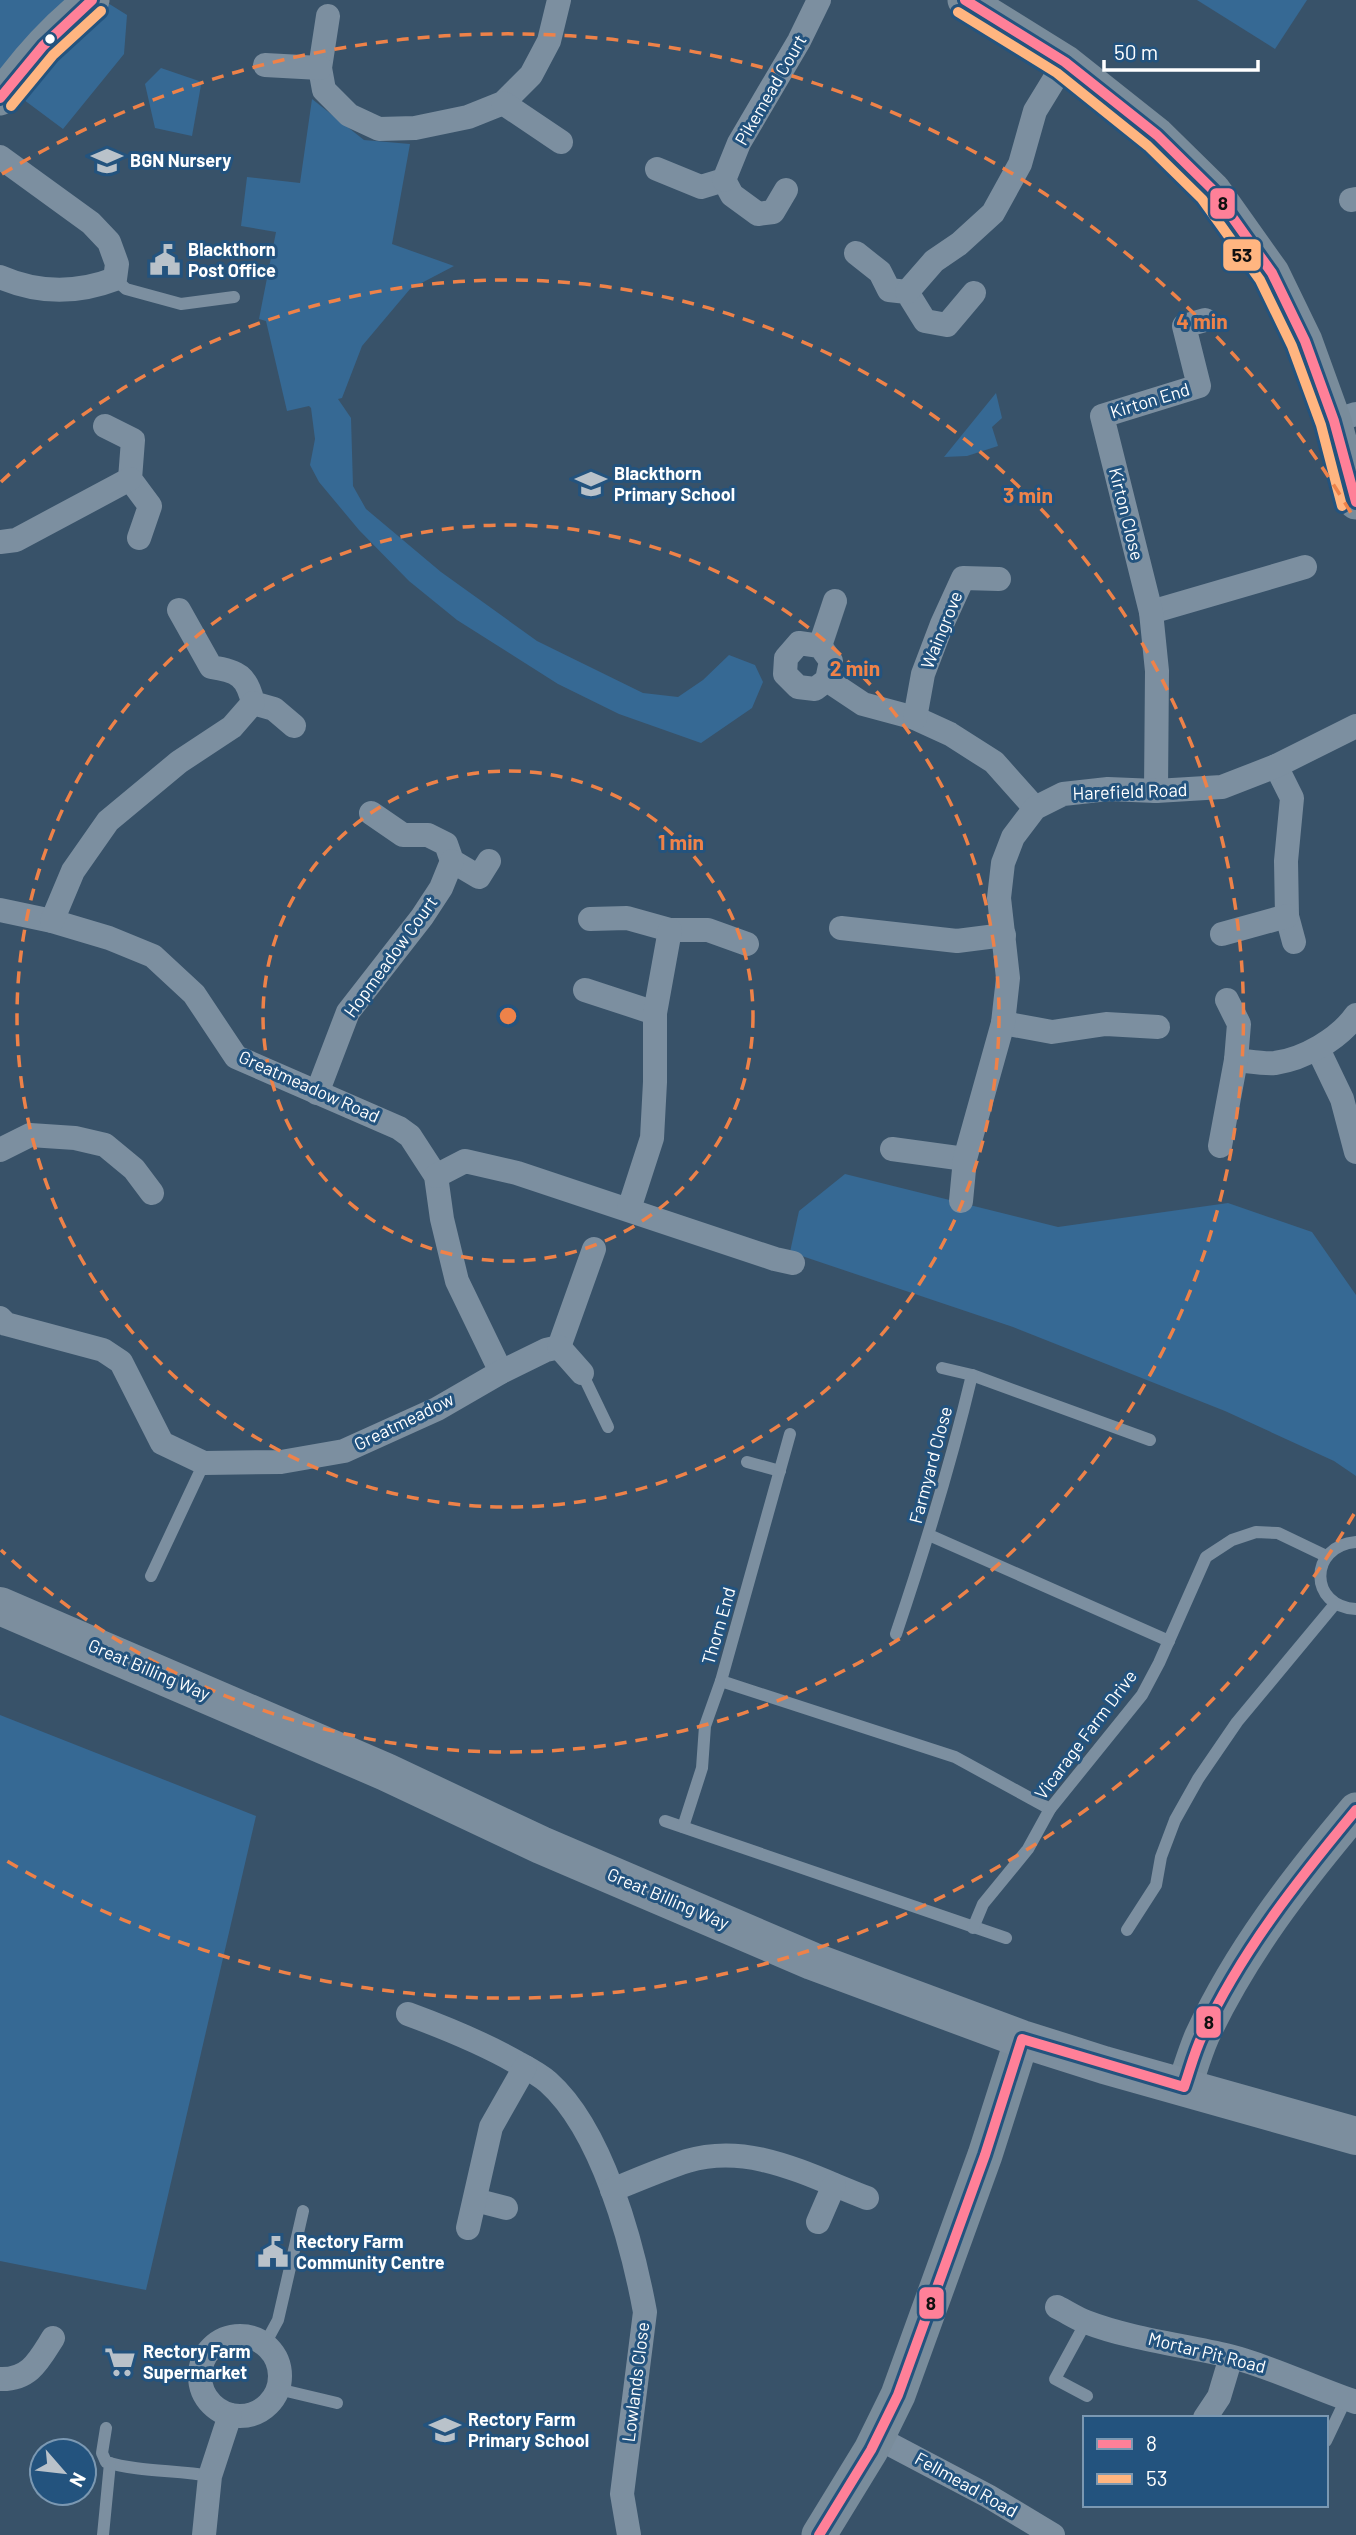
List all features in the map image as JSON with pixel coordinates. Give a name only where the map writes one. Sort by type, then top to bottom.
[{"type":"main road","name":"Great Billing Way","points":[[0,1606],[356,1759],[541,1845],[812,1961],[1023,2039],[1356,2136]]},
{"type":"street","points":[[0,98],[29,62],[77,11],[92,0]]},
{"type":"street","points":[[328,16],[320,68],[324,90],[349,115],[379,129],[415,128],[468,117],[503,103],[531,75],[549,41],[559,0]]},
{"type":"street","name":"Pikemead Court","points":[[724,180],[738,143],[799,41],[818,0]]},
{"type":"street","points":[[965,0],[1065,62],[1157,135],[1213,190],[1272,273],[1345,417],[1356,502]]},
{"type":"street","points":[[907,292],[934,261],[959,244],[993,213],[1020,164],[1035,111],[1065,62]]},
{"type":"street","points":[[265,65],[320,68]]},
{"type":"street","points":[[503,103],[561,142]]},
{"type":"street","points":[[0,157],[91,223],[110,242],[117,264],[114,279],[79,290],[52,290],[13,283],[0,277]]},
{"type":"street","points":[[657,169],[701,187],[724,180],[732,195],[758,214],[773,212],[786,190]]},
{"type":"street","points":[[856,253],[880,272],[889,290],[907,292]]},
{"type":"street","points":[[907,292],[925,321],[947,325],[974,293]]},
{"type":"street","name":"Kirton End","points":[[1102,416],[1199,386],[1184,326],[1205,320]]},
{"type":"street","name":"Kirton Close","points":[[1102,416],[1151,612],[1157,671],[1156,791]]},
{"type":"street","points":[[105,426],[133,440],[130,479],[150,506],[139,538]]},
{"type":"street","points":[[0,542],[16,540],[130,479]]},
{"type":"street","points":[[1151,612],[1305,567]]},
{"type":"street","name":"Waingrove","points":[[915,719],[923,674],[963,578],[999,579]]},
{"type":"street","points":[[820,646],[835,601]]},
{"type":"street","points":[[179,610],[211,667],[231,670],[249,684],[253,704]]},
{"type":"street","points":[[799,643],[820,646],[831,661],[827,680],[815,689],[798,687],[785,674],[776,653],[799,643]]},
{"type":"street","points":[[827,680],[863,704],[915,719],[950,734],[994,762],[1035,808]]},
{"type":"street","points":[[253,704],[274,709],[294,726]]},
{"type":"street","points":[[52,921],[73,871],[108,821],[179,762],[232,727],[253,704]]},
{"type":"street","name":"Harefield Road","points":[[961,1201],[965,1159],[1003,1023],[1008,978],[999,898],[1003,863],[1013,836],[1035,808],[1063,794],[1108,789],[1156,791],[1222,787],[1276,766],[1356,726]]},
{"type":"street","points":[[1276,766],[1292,798],[1286,860],[1287,916],[1294,942]]},
{"type":"street","points":[[371,813],[403,835],[428,835],[446,844],[452,861],[479,877],[489,861]]},
{"type":"street","name":"Hopmeadow Court","points":[[317,1093],[348,1012],[422,917],[441,888],[452,861]]},
{"type":"street","name":"Greatmeadow Road","points":[[0,910],[52,921],[108,938],[153,956],[194,994],[236,1057],[399,1128],[410,1136],[436,1175],[442,1219],[457,1281],[501,1372]]},
{"type":"street","points":[[1222,934],[1287,916]]},
{"type":"street","points":[[590,919],[627,918],[670,930],[708,930],[747,944]]},
{"type":"street","points":[[841,928],[957,941],[1003,935]]},
{"type":"street","points":[[629,1209],[652,1138],[655,1013],[670,930]]},
{"type":"street","points":[[585,990],[655,1013]]},
{"type":"street","points":[[1220,1146],[1236,1060],[1239,1024],[1227,1000]]},
{"type":"street","points":[[1236,1060],[1275,1063],[1318,1049],[1356,1016]]},
{"type":"street","points":[[1003,1023],[1052,1032],[1106,1024],[1158,1027]]},
{"type":"street","points":[[1318,1049],[1342,1100],[1356,1152]]},
{"type":"street","points":[[0,1150],[30,1135],[75,1138],[105,1145],[134,1169],[152,1193]]},
{"type":"street","points":[[892,1149],[965,1159]]},
{"type":"street","points":[[436,1175],[466,1161],[517,1173],[793,1263]]},
{"type":"street","points":[[582,1373],[559,1347],[594,1249]]},
{"type":"street","name":"Greatmeadow","points":[[2,1325],[103,1350],[121,1362],[162,1443],[204,1463],[281,1462],[344,1451],[437,1409],[546,1350],[559,1347]]},
{"type":"street","points":[[1184,2087],[1202,2037],[1251,1945],[1302,1874],[1356,1810]]},
{"type":"street","name":"Lowlands Close","points":[[408,2014],[480,2042],[547,2081],[568,2104],[590,2135],[612,2190],[645,2312],[622,2494],[629,2535]]},
{"type":"street","points":[[819,2535],[878,2438],[898,2395],[985,2155],[1023,2039]]},
{"type":"street","points":[[468,2228],[491,2127],[525,2067]]},
{"type":"street","points":[[612,2190],[689,2160],[732,2155],[768,2160],[800,2170],[867,2198]]},
{"type":"street","points":[[818,2222],[834,2185]]},
{"type":"street","points":[[475,2200],[506,2208]]},
{"type":"street","name":"Mortar Pit Road","points":[[1057,2307],[1086,2322],[1231,2357],[1281,2372],[1351,2401]]},
{"type":"street","points":[[241,2335],[254,2337],[265,2344],[274,2353],[279,2365],[278,2389],[272,2400],[253,2414],[242,2416],[230,2415],[208,2401],[199,2376],[201,2363],[207,2352],[216,2343],[241,2335]]},
{"type":"street","points":[[0,2379],[11,2379],[34,2368],[53,2338]]},
{"type":"street","points":[[1206,2416],[1219,2396],[1231,2357]]},
{"type":"street","points":[[204,2535],[210,2476],[230,2415]]},
{"type":"street","name":"Fellmead Road","points":[[878,2438],[988,2496],[1053,2535]]},
{"type":"lane","points":[[114,279],[126,289],[181,304],[234,297]]},
{"type":"lane","points":[[942,1368],[972,1375],[1150,1440]]},
{"type":"lane","points":[[582,1373],[608,1427]]},
{"type":"lane","name":"Farmyard Close","points":[[972,1375],[957,1441],[929,1535],[1169,1641]]},
{"type":"lane","name":"Thorn End","points":[[683,1827],[702,1768],[705,1726],[722,1681],[790,1434]]},
{"type":"lane","points":[[747,1462],[780,1471]]},
{"type":"lane","points":[[151,1576],[204,1463]]},
{"type":"lane","name":"Vicarage Farm Drive","points":[[974,1928],[983,1904],[1028,1849],[1050,1809],[1135,1704],[1159,1663],[1191,1585],[1206,1557],[1232,1540],[1256,1532],[1278,1533],[1326,1556]]},
{"type":"lane","points":[[895,1634],[929,1535]]},
{"type":"lane","points":[[1356,1542],[1334,1548],[1326,1556],[1320,1574],[1322,1586],[1335,1604],[1356,1609]]},
{"type":"lane","points":[[1127,1930],[1156,1885],[1161,1857],[1175,1820],[1198,1779],[1237,1722],[1335,1604]]},
{"type":"lane","points":[[722,1681],[955,1757],[1050,1809]]},
{"type":"lane","points":[[665,1821],[1006,1938]]},
{"type":"lane","points":[[265,2344],[278,2320],[303,2211]]},
{"type":"lane","points":[[1086,2322],[1055,2379],[1087,2396]]},
{"type":"lane","points":[[278,2389],[337,2403]]},
{"type":"lane","points":[[1328,2437],[1342,2411],[1351,2401]]},
{"type":"lane","points":[[106,2428],[102,2453],[106,2462],[210,2476]]},
{"type":"lane","points":[[103,2535],[110,2463]]},
{"type":"shaded area","points":[[0,0],[103,0],[127,15],[124,54],[63,129],[8,88],[0,98]]},
{"type":"shaded area","points":[[1197,0],[1307,0],[1275,49]]},
{"type":"shaded area","points":[[161,68],[199,81],[201,85],[192,136],[155,128],[145,84]]},
{"type":"shaded area","points":[[312,99],[364,140],[410,144],[392,244],[454,266],[410,289],[362,346],[342,398],[338,399],[351,418],[353,486],[366,509],[441,572],[537,641],[643,693],[678,697],[703,680],[729,655],[755,665],[763,682],[752,708],[701,743],[619,714],[558,684],[457,620],[409,581],[359,530],[319,482],[310,465],[315,439],[311,408],[309,406],[287,411],[266,321],[259,319],[276,232],[241,226],[247,177],[300,183]]},
{"type":"shaded area","points":[[996,393],[1002,418],[992,427],[998,446],[967,456],[944,457]]},
{"type":"shaded area","points":[[845,1174],[1058,1227],[1228,1203],[1312,1232],[1356,1295],[1356,1476],[1334,1461],[1225,1411],[1013,1327],[790,1252],[799,1211]]},
{"type":"shaded area","points":[[0,1715],[256,1816],[146,2290],[0,2261]]},
{"type":"transit line","name":"8","points":[[0,98],[43,46],[92,0]]},
{"type":"transit line","name":"8","points":[[965,0],[1065,62],[1157,135],[1213,190],[1272,273],[1305,341],[1334,421],[1356,502]]},
{"type":"transit line","name":"53","points":[[11,106],[53,55],[101,11]]},
{"type":"transit line","name":"53","points":[[958,12],[1057,73],[1148,146],[1202,199],[1260,280],[1292,346],[1321,425],[1342,506]]},
{"type":"transit line","name":"8","points":[[819,2535],[871,2450],[898,2395],[985,2155],[1022,2039],[1184,2087],[1202,2036],[1252,1946],[1292,1890],[1356,1810]]},
{"type":"place","name":"BGN Nursery","points":[[107,161]]},
{"type":"place","name":"Blackthorn Post Office","points":[[165,260]]},
{"type":"place","name":"Blackthorn Primary School","points":[[591,484]]},
{"type":"place","name":"Rectory Farm Community Centre","points":[[273,2252]]},
{"type":"place","name":"Rectory Farm Supermarket","points":[[120,2362]]},
{"type":"place","name":"Rectory Farm Primary School","points":[[445,2430]]}]
